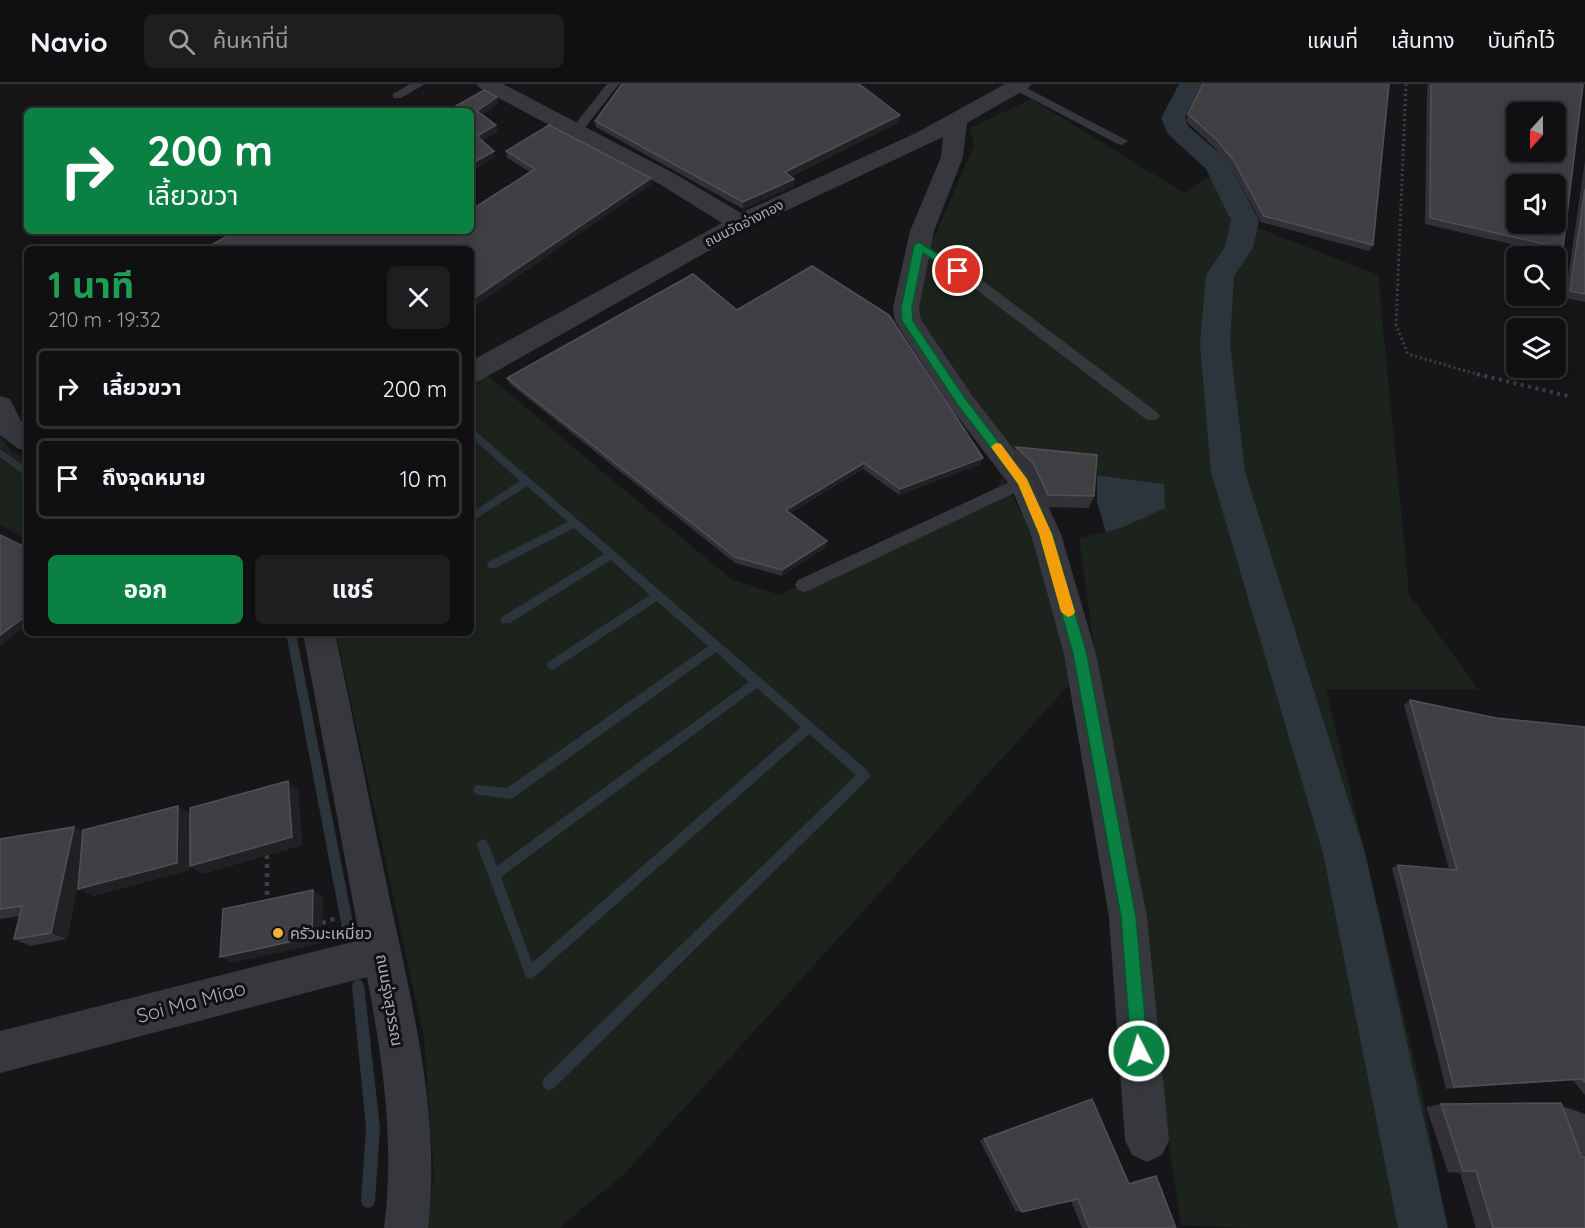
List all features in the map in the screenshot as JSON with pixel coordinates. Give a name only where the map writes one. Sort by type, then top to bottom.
[{"type":"street","points":[[487,84],[669,180],[740,223]]},
{"type":"street","name":"ถนนวัดอ่างทอง","points":[[474,371],[740,223],[956,120],[1019,86]]},
{"type":"street","points":[[956,120],[952,157],[922,231],[906,308],[908,321],[961,401],[1023,482],[1046,534],[1080,654],[1128,917],[1147,1140]]},
{"type":"street","points":[[0,406],[10,428],[24,439]]},
{"type":"street","name":"ถนนรุ่งสุวรรณ","points":[[320,636],[382,954],[407,1100],[411,1201],[406,1228]]},
{"type":"street","name":"Soi Ma Miao","points":[[0,1052],[382,954]]},
{"type":"lane","points":[[397,96],[419,84]]},
{"type":"lane","points":[[576,131],[613,84]]},
{"type":"lane","points":[[1019,86],[1122,141]]},
{"type":"lane","points":[[919,245],[978,284],[1152,416]]},
{"type":"lane","points":[[804,585],[1023,482]]},
{"type":"path","points":[[1406,84],[1396,325],[1408,354],[1472,373],[1568,396]]},
{"type":"path","points":[[267,855],[267,909]]},
{"type":"path","points":[[322,922],[341,916]]},
{"type":"shaded area","points":[[1031,99],[1184,193],[1219,170],[1258,228],[1378,275],[1409,594],[1478,689],[1326,689],[1422,1092],[1447,1228],[1248,1228],[1181,1225],[1096,655],[625,1173],[559,1228],[426,1228],[434,1177],[424,1038],[337,636],[474,636],[474,383],[487,375],[731,579],[779,595],[997,487],[1002,476],[1095,652],[1079,538],[1121,528],[1164,484],[1021,464],[938,351],[917,314],[923,263],[974,146],[970,128]]},
{"type":"shaded area","points":[[0,436],[11,451],[24,458],[24,537],[0,525]]},
{"type":"shaded area","points":[[1097,475],[1164,484],[1165,508],[1121,528],[1106,532],[1097,502]]},
{"type":"building","points":[[622,84],[859,84],[900,115],[785,172],[794,179],[743,202],[595,121]]},
{"type":"building","points":[[1203,84],[1389,84],[1373,245],[1264,216],[1234,161],[1216,139],[1188,114]]},
{"type":"building","points":[[1431,84],[1583,84],[1566,223],[1566,174],[1506,174],[1506,234],[1565,234],[1563,246],[1554,246],[1430,218]]},
{"type":"building","points":[[484,90],[497,97],[477,111],[496,125],[477,136],[494,151],[474,162],[474,108],[452,108]]},
{"type":"building","points":[[549,125],[651,178],[474,298],[474,246],[209,246],[231,234],[474,234],[474,208],[535,169],[506,151]]},
{"type":"building","points":[[1585,189],[1585,294],[1570,291]]},
{"type":"building","points":[[812,266],[889,315],[983,458],[900,489],[864,463],[786,510],[827,541],[782,570],[735,557],[507,378],[693,274],[737,310]]},
{"type":"building","points":[[1016,447],[1097,455],[1094,496],[1048,495],[1033,463]]},
{"type":"building","points":[[0,535],[24,547],[24,617],[0,635]]},
{"type":"building","points":[[1410,700],[1496,718],[1585,727],[1585,1082],[1582,1079],[1454,1087],[1398,865],[1457,870]]},
{"type":"building","points":[[288,781],[292,837],[190,866],[190,808]]},
{"type":"building","points":[[178,806],[177,863],[78,889],[83,830]]},
{"type":"building","points":[[74,827],[51,933],[14,939],[22,906],[0,909],[0,839]]},
{"type":"building","name":"ครัวมะเหมี่ยว","points":[[313,890],[312,937],[220,957],[223,909]]},
{"type":"building","points":[[1092,1099],[1129,1184],[1156,1176],[1176,1228],[1089,1228],[1078,1199],[1022,1212],[984,1139]]},
{"type":"building","points":[[1561,1103],[1581,1156],[1585,1157],[1585,1228],[1493,1228],[1476,1171],[1463,1171],[1441,1104]]},
{"type":"waterway","points":[[1191,84],[1173,118],[1177,129],[1217,165],[1245,220],[1239,248],[1220,275],[1215,344],[1228,472],[1344,853],[1423,1228]]},
{"type":"waterway","points":[[474,435],[658,595]]},
{"type":"waterway","points":[[0,452],[24,471]]},
{"type":"waterway","points":[[474,516],[527,481]]},
{"type":"waterway","points":[[492,565],[575,523]]},
{"type":"waterway","points":[[506,620],[611,555]]},
{"type":"waterway","points":[[549,1083],[864,775],[658,595]]},
{"type":"waterway","points":[[552,665],[658,595]]},
{"type":"waterway","points":[[292,636],[348,928]]},
{"type":"waterway","points":[[479,790],[509,794],[716,646]]},
{"type":"waterway","points":[[494,875],[757,682]]},
{"type":"waterway","points":[[494,875],[530,973],[809,727]]},
{"type":"waterway","points":[[483,845],[494,875]]},
{"type":"waterway","points":[[358,985],[373,1128],[368,1201]]},
{"type":"slow traffic","points":[[996,447],[1023,482],[1046,534],[1068,612]]},
{"type":"place","name":"ครัวมะเหมี่ยว","points":[[278,933]]},
{"type":"route","points":[[958,271],[919,245],[906,308],[908,321],[961,401],[1023,482],[1046,534],[1080,654],[1128,917],[1139,1051]]}]
